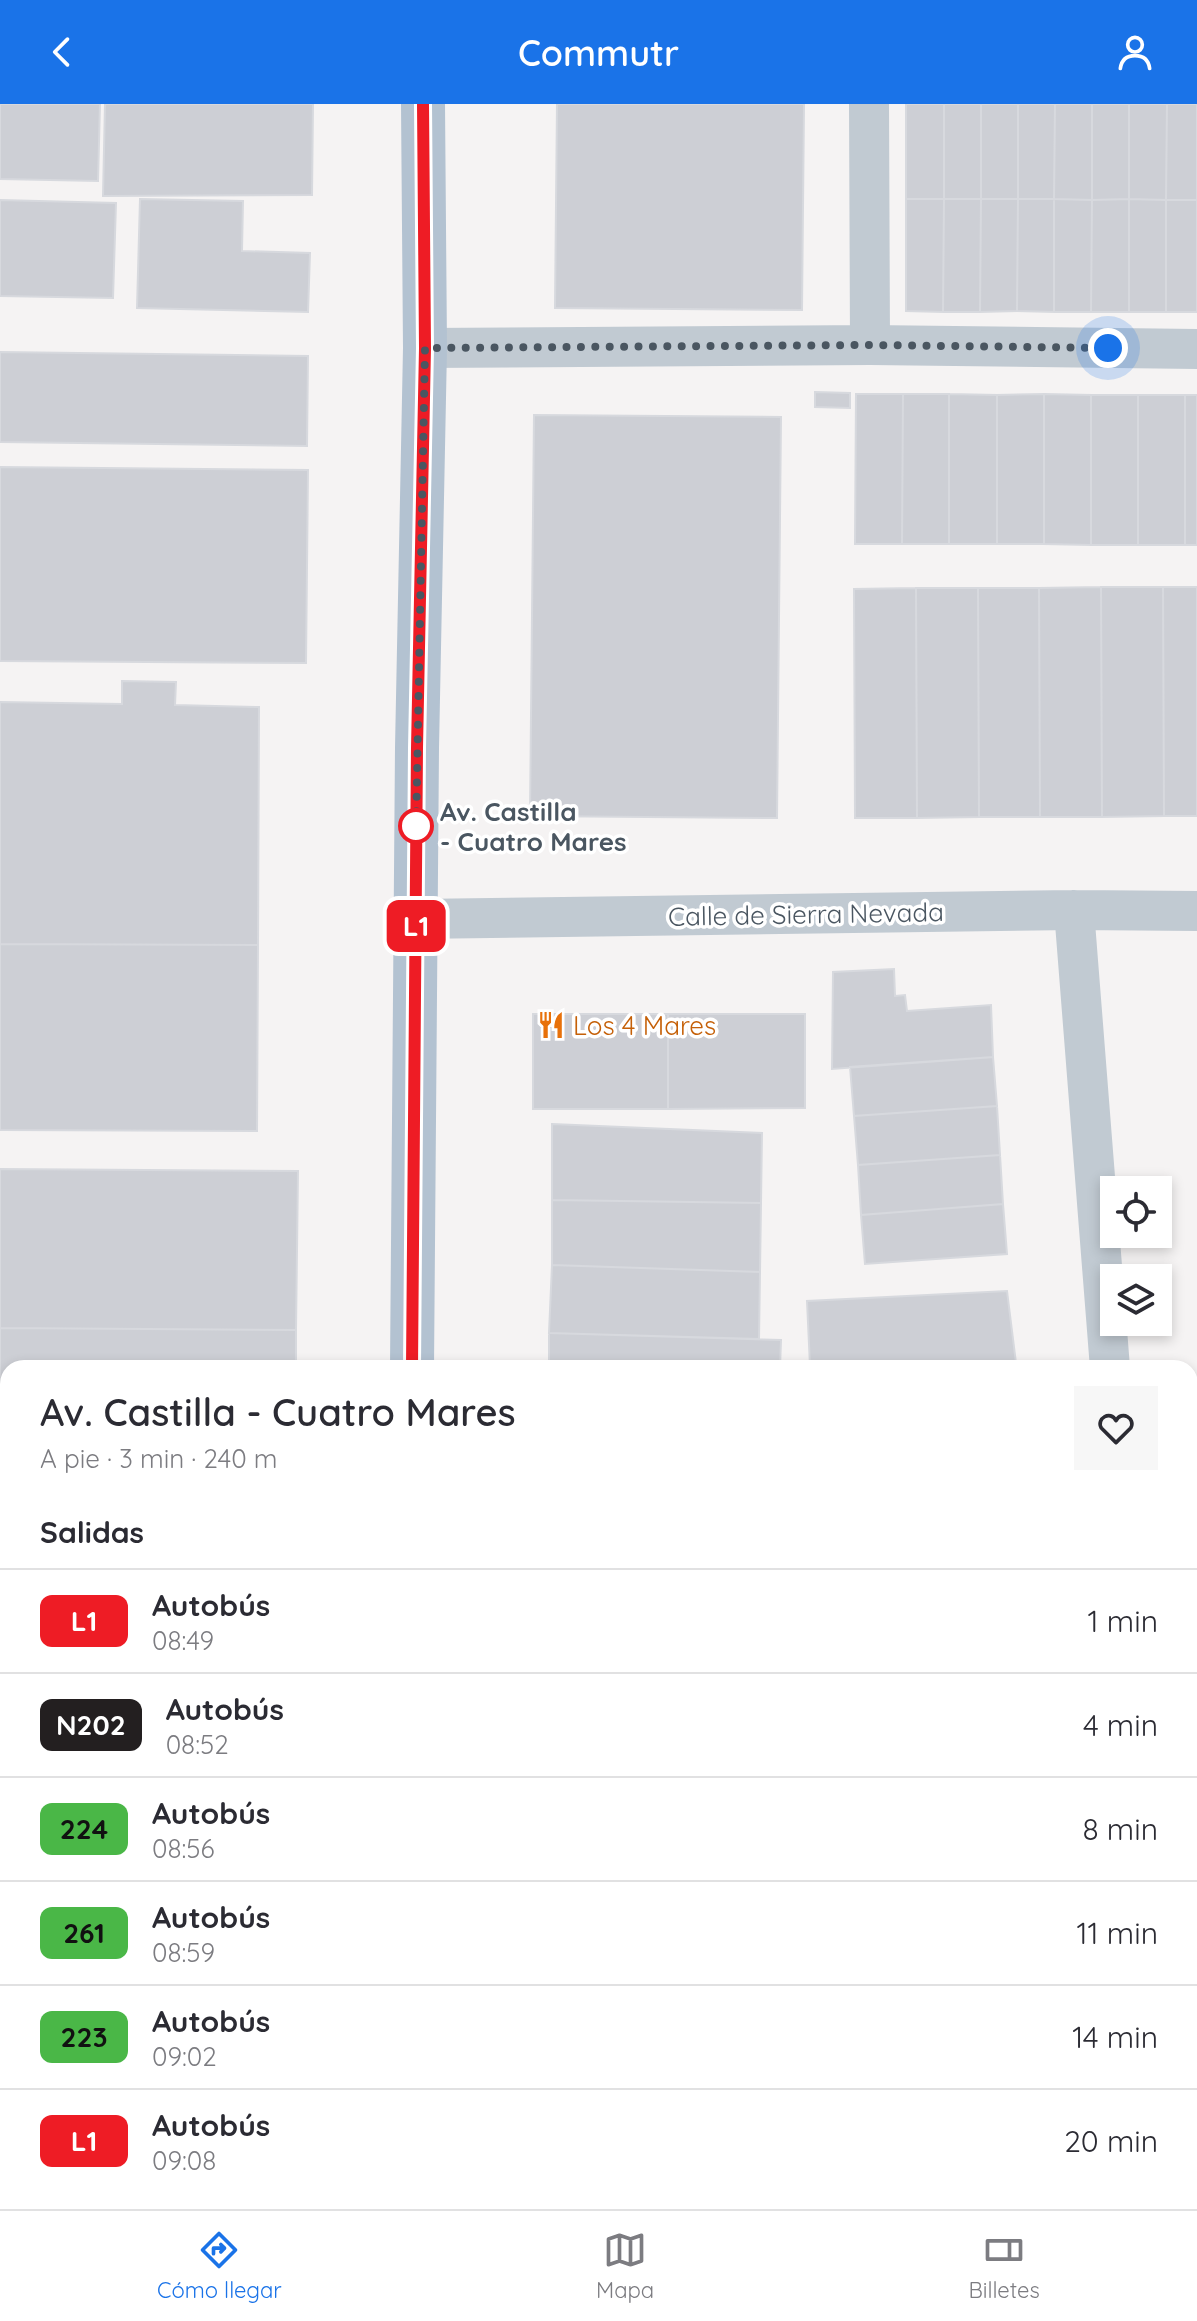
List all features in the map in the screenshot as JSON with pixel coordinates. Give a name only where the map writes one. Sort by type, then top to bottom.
[{"type":"main road","points":[[412,1360],[425,348],[423,104]]},
{"type":"street","points":[[869,104],[870,345]]},
{"type":"street","points":[[425,348],[870,345],[1197,349]]},
{"type":"street","points":[[1074,910],[1109,1360]]},
{"type":"street","name":"Calle de Sierra Nevada","points":[[416,919],[1197,911]]},
{"type":"building","points":[[0,104],[100,104],[98,181],[0,179]]},
{"type":"building","points":[[105,104],[313,104],[312,195],[103,196]]},
{"type":"building","points":[[557,104],[804,104],[802,310],[555,308]]},
{"type":"building","points":[[906,104],[944,104],[944,199],[906,199]]},
{"type":"building","points":[[944,104],[981,104],[981,199],[944,199]]},
{"type":"building","points":[[981,104],[1018,104],[1018,199],[981,199]]},
{"type":"building","points":[[1018,104],[1055,104],[1054,199],[1018,199]]},
{"type":"building","points":[[1055,104],[1092,104],[1092,200],[1054,199]]},
{"type":"building","points":[[1092,104],[1129,104],[1129,199],[1092,200]]},
{"type":"building","points":[[1129,104],[1167,104],[1166,200],[1129,199]]},
{"type":"building","points":[[1167,104],[1197,104],[1197,200],[1166,200]]},
{"type":"building","points":[[140,199],[243,201],[242,251],[310,253],[308,312],[137,308]]},
{"type":"building","points":[[906,199],[944,199],[943,312],[906,311]]},
{"type":"building","points":[[944,199],[981,199],[980,312],[943,312]]},
{"type":"building","points":[[981,199],[1018,199],[1017,311],[980,312]]},
{"type":"building","points":[[1018,199],[1054,199],[1054,312],[1017,311]]},
{"type":"building","points":[[1054,199],[1092,200],[1091,312],[1054,312]]},
{"type":"building","points":[[1129,199],[1166,200],[1166,312],[1129,312]]},
{"type":"building","points":[[1129,199],[1129,312],[1091,312],[1092,200]]},
{"type":"building","points":[[0,200],[116,203],[113,298],[0,296]]},
{"type":"building","points":[[1166,200],[1197,200],[1197,312],[1166,312]]},
{"type":"building","points":[[0,352],[308,356],[307,446],[0,442]]},
{"type":"building","points":[[815,392],[850,393],[850,408],[815,407]]},
{"type":"building","points":[[856,394],[903,394],[902,544],[855,544]]},
{"type":"building","points":[[903,394],[949,394],[949,544],[902,544]]},
{"type":"building","points":[[949,394],[997,395],[997,544],[949,544]]},
{"type":"building","points":[[1044,394],[1091,395],[1091,545],[1044,544]]},
{"type":"building","points":[[1044,394],[1044,544],[997,544],[997,395]]},
{"type":"building","points":[[1091,395],[1138,395],[1138,545],[1091,545]]},
{"type":"building","points":[[1138,395],[1185,395],[1185,545],[1138,545]]},
{"type":"building","points":[[1185,395],[1197,395],[1197,545],[1185,545]]},
{"type":"building","points":[[534,415],[781,417],[777,818],[530,816]]},
{"type":"building","points":[[0,467],[308,470],[306,663],[0,661]]},
{"type":"building","points":[[1101,587],[1102,817],[1040,817],[1039,588]]},
{"type":"building","points":[[1101,587],[1163,587],[1164,816],[1102,817]]},
{"type":"building","points":[[1163,587],[1197,587],[1197,816],[1164,816]]},
{"type":"building","points":[[916,588],[917,818],[855,818],[854,589]]},
{"type":"building","points":[[916,588],[978,588],[979,817],[917,818]]},
{"type":"building","points":[[978,588],[1039,588],[1040,817],[979,817]]},
{"type":"building","points":[[122,681],[176,682],[175,705],[259,707],[258,945],[0,944],[0,702],[122,704]]},
{"type":"building","points":[[0,944],[258,945],[257,1131],[0,1130]]},
{"type":"building","points":[[894,969],[895,996],[905,995],[907,1011],[991,1005],[993,1057],[832,1069],[833,972]]},
{"type":"building","points":[[533,1014],[668,1014],[668,1109],[533,1109]]},
{"type":"building","points":[[668,1014],[805,1014],[805,1108],[668,1109]]},
{"type":"building","points":[[993,1057],[997,1106],[854,1116],[850,1067]]},
{"type":"building","points":[[997,1106],[1000,1155],[858,1165],[854,1116]]},
{"type":"building","points":[[552,1124],[762,1133],[761,1203],[552,1200]]},
{"type":"building","points":[[1000,1155],[1003,1204],[861,1215],[858,1165]]},
{"type":"building","points":[[0,1169],[298,1171],[296,1330],[0,1328]]},
{"type":"building","points":[[552,1200],[761,1203],[760,1272],[552,1265]]},
{"type":"building","points":[[1003,1204],[1007,1254],[865,1264],[861,1215]]},
{"type":"building","points":[[552,1265],[760,1272],[759,1339],[549,1333]]},
{"type":"building","points":[[1007,1291],[1016,1360],[810,1360],[807,1301]]},
{"type":"building","points":[[0,1328],[296,1330],[296,1360],[0,1360]]},
{"type":"building","points":[[549,1333],[781,1340],[780,1360],[549,1360]]},
{"type":"bus line","name":"L1","points":[[412,1360],[417,748],[425,348],[423,104]]},
{"type":"place","name":"Av. Castilla - Cuatro Mares","points":[[416,826]]},
{"type":"place","name":"Los 4 Mares","points":[[551,1025]]},
{"type":"route","points":[[416,826],[416,833],[425,348],[870,345],[1108,348]]}]
